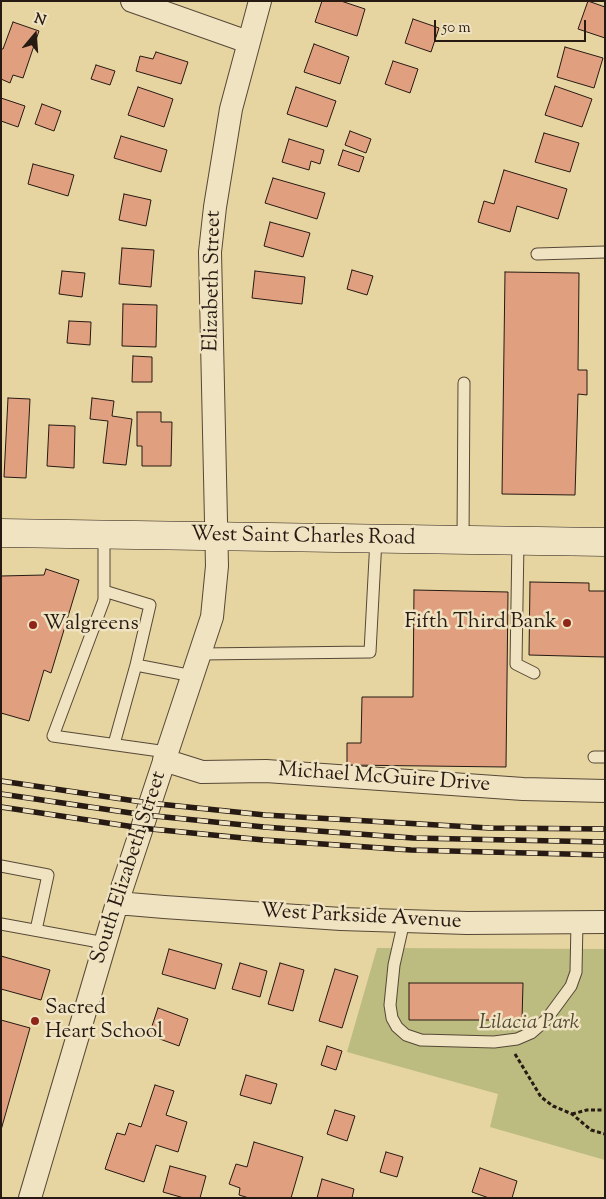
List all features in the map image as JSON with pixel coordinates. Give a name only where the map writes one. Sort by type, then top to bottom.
[{"type":"main road","name":"West Saint Charles Road","points":[[1,533],[605,542]]},
{"type":"street","points":[[132,1],[248,42]]},
{"type":"street","name":"Elizabeth Street","points":[[217,537],[210,252],[215,207],[231,109],[260,1]]},
{"type":"street","name":"South Elizabeth Street","points":[[30,1198],[117,903],[212,617],[217,566],[217,537]]},
{"type":"street","name":"Michael McGuire Drive","points":[[166,756],[202,772],[266,771],[524,789],[605,791]]},
{"type":"street","name":"West Parkside Avenue","points":[[117,903],[164,908],[341,919],[467,923],[605,922]]},
{"type":"lane","points":[[537,254],[605,252]]},
{"type":"lane","points":[[463,540],[464,383]]},
{"type":"lane","points":[[104,535],[104,600],[53,736],[114,744],[166,756]]},
{"type":"lane","points":[[200,654],[370,652],[376,539]]},
{"type":"lane","points":[[518,541],[516,664],[534,673]]},
{"type":"lane","points":[[104,592],[150,605],[114,744]]},
{"type":"lane","points":[[136,665],[193,676]]},
{"type":"lane","points":[[1,866],[48,876],[36,930]]},
{"type":"lane","points":[[404,921],[394,965],[390,1005],[392,1018],[397,1027],[406,1035],[421,1040],[494,1042],[517,1039],[531,1033],[546,1020],[571,986],[576,972],[578,922]]},
{"type":"lane","points":[[1,924],[105,943]]},
{"type":"path","points":[[508,1041],[541,1097],[553,1106],[572,1114],[591,1130],[605,1134]]},
{"type":"path","points":[[572,1114],[587,1110],[605,1110]]},
{"type":"green space","name":"Lilacia Park","points":[[377,948],[605,949],[605,1160],[490,1127],[498,1094],[347,1052]]},
{"type":"building","points":[[322,1],[341,1],[365,9],[357,36],[315,22]]},
{"type":"building","points":[[588,1],[605,7],[605,38],[578,29]]},
{"type":"building","points":[[413,19],[439,28],[431,52],[405,43]]},
{"type":"building","points":[[13,22],[39,31],[23,78],[13,75],[10,83],[1,79],[1,49],[3,49]]},
{"type":"building","points":[[314,44],[349,57],[340,84],[304,72]]},
{"type":"building","points":[[565,47],[603,58],[594,88],[557,77]]},
{"type":"building","points":[[156,52],[188,62],[181,84],[136,71],[140,56],[153,59]]},
{"type":"building","points":[[393,61],[418,69],[410,93],[385,84]]},
{"type":"building","points":[[96,65],[115,71],[110,85],[91,79]]},
{"type":"building","points":[[555,86],[592,99],[582,127],[545,115]]},
{"type":"building","points":[[138,87],[173,99],[164,127],[128,115]]},
{"type":"building","points":[[296,87],[336,101],[327,127],[287,114]]},
{"type":"building","points":[[1,98],[25,106],[18,127],[1,121]]},
{"type":"building","points":[[42,104],[61,111],[54,131],[35,124]]},
{"type":"building","points":[[350,131],[371,139],[366,153],[345,145]]},
{"type":"building","points":[[544,133],[579,143],[570,172],[535,162]]},
{"type":"building","points":[[121,136],[167,150],[161,172],[114,158]]},
{"type":"building","points":[[289,139],[324,150],[320,164],[311,161],[309,170],[282,162]]},
{"type":"building","points":[[343,150],[364,157],[359,172],[338,165]]},
{"type":"building","points":[[33,164],[74,175],[68,196],[28,184]]},
{"type":"building","points":[[504,170],[567,189],[558,219],[517,206],[510,232],[478,222],[484,201],[494,204]]},
{"type":"building","points":[[273,178],[325,193],[317,219],[265,203]]},
{"type":"building","points":[[124,194],[151,200],[146,226],[119,220]]},
{"type":"building","points":[[270,222],[310,233],[303,257],[264,246]]},
{"type":"building","points":[[122,248],[154,250],[151,287],[119,284]]},
{"type":"building","points":[[352,270],[373,276],[367,295],[347,289]]},
{"type":"building","points":[[62,271],[85,273],[82,297],[59,294]]},
{"type":"building","points":[[255,271],[305,277],[302,304],[252,298]]},
{"type":"building","points":[[505,272],[579,273],[578,370],[587,370],[587,395],[578,394],[575,495],[502,494]]},
{"type":"building","points":[[123,304],[157,305],[156,347],[122,346]]},
{"type":"building","points":[[69,321],[91,322],[90,345],[67,343]]},
{"type":"building","points":[[133,356],[152,357],[152,382],[132,382]]},
{"type":"building","points":[[8,398],[30,399],[26,478],[4,477]]},
{"type":"building","points":[[92,398],[114,401],[112,416],[132,419],[126,465],[103,463],[108,421],[90,419]]},
{"type":"building","points":[[137,412],[161,412],[161,422],[172,422],[171,466],[142,466],[142,446],[137,446]]},
{"type":"building","points":[[49,425],[75,426],[74,468],[47,466]]},
{"type":"building","name":"Walgreens","points":[[46,569],[79,580],[51,673],[44,670],[29,721],[1,713],[1,576],[44,575]]},
{"type":"building","name":"Fifth Third Bank","points":[[530,582],[589,583],[589,591],[605,591],[605,657],[529,655]]},
{"type":"building","points":[[414,590],[508,592],[506,767],[347,765],[347,743],[361,743],[362,697],[413,697]]},
{"type":"building","points":[[169,949],[222,964],[215,989],[162,974]]},
{"type":"building","points":[[1,956],[50,970],[41,1000],[1,989]]},
{"type":"building","points":[[240,963],[267,971],[260,997],[232,989]]},
{"type":"building","points":[[280,963],[304,970],[293,1011],[268,1004]]},
{"type":"building","points":[[335,969],[358,976],[342,1028],[319,1021]]},
{"type":"building","points":[[409,983],[523,983],[522,1020],[409,1020]]},
{"type":"building","points":[[158,1008],[188,1019],[179,1046],[149,1035]]},
{"type":"building","points":[[1,1020],[30,1028],[1,1130]]},
{"type":"building","points":[[327,1046],[342,1051],[336,1070],[321,1065]]},
{"type":"building","points":[[246,1075],[277,1084],[271,1104],[240,1095]]},
{"type":"building","points":[[155,1085],[174,1091],[166,1115],[187,1122],[178,1152],[156,1145],[144,1182],[105,1169],[117,1133],[125,1135],[129,1123],[141,1127]]},
{"type":"building","points":[[335,1110],[355,1116],[347,1141],[327,1134]]},
{"type":"building","points":[[254,1142],[303,1157],[291,1198],[249,1198],[239,1195],[240,1188],[229,1184],[236,1164],[247,1167]]},
{"type":"building","points":[[386,1152],[403,1157],[397,1177],[380,1172]]},
{"type":"building","points":[[170,1166],[206,1176],[200,1198],[184,1198],[163,1192]]},
{"type":"building","points":[[480,1168],[517,1181],[512,1198],[489,1198],[472,1192]]},
{"type":"building","points":[[322,1179],[354,1189],[352,1198],[317,1198]]},
{"type":"railway","points":[[1,781],[149,803],[265,815],[489,828],[605,829]]},
{"type":"railway","points":[[1,794],[145,815],[264,827],[413,838],[605,842]]},
{"type":"railway","points":[[1,807],[141,828],[264,840],[411,850],[605,855]]},
{"type":"place","name":"Fifth Third Bank","points":[[567,623]]},
{"type":"place","name":"Walgreens","points":[[33,625]]},
{"type":"place","name":"Sacred Heart School","points":[[35,1021]]}]
